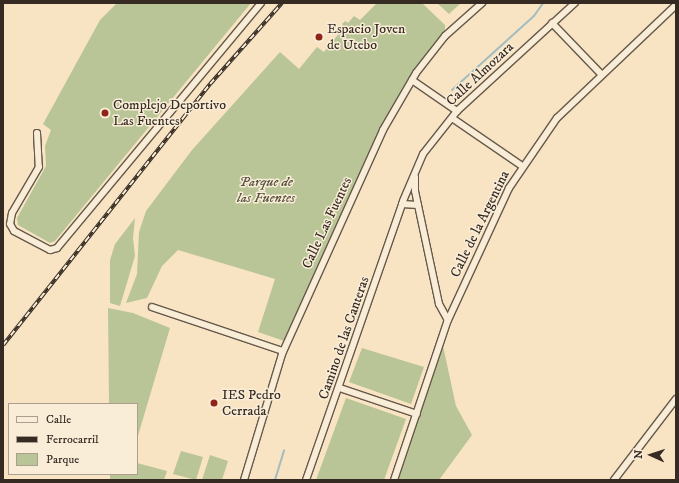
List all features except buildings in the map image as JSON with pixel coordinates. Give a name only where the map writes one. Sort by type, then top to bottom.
[{"type":"street","points":[[38,132],[38,167],[12,213],[10,224],[14,230],[50,250],[57,248],[261,3]]},
{"type":"street","name":"Calle Las Fuentes","points":[[244,480],[283,351],[383,130],[412,80],[451,30],[482,3]]},
{"type":"street","name":"Calle Almozara","points":[[415,174],[430,145],[457,112],[575,3]]},
{"type":"street","name":"Calle de la Argentina","points":[[394,480],[448,320],[509,188],[522,166],[557,118],[601,74],[676,5]]},
{"type":"street","points":[[552,23],[601,74]]},
{"type":"street","points":[[412,80],[457,112]]},
{"type":"street","points":[[452,118],[522,166]]},
{"type":"street","points":[[415,174],[416,197],[439,304],[448,320]]},
{"type":"street","name":"Camino de las Canteras","points":[[306,480],[340,388],[402,204],[415,174]]},
{"type":"street","points":[[405,197],[416,197]]},
{"type":"street","points":[[402,204],[418,205]]},
{"type":"street","points":[[152,308],[283,351]]},
{"type":"street","points":[[340,388],[417,414]]},
{"type":"street","points":[[614,480],[676,399]]},
{"type":"green space","name":"Complejo Deportivo Las Fuentes","points":[[117,3],[251,3],[55,241],[50,243],[18,225],[17,218],[46,166],[45,146],[51,130],[43,124],[100,20]]},
{"type":"green space","name":"Parque de las Fuentes","points":[[377,3],[422,3],[445,25],[445,36],[416,73],[364,170],[287,342],[258,332],[275,279],[178,250],[162,266],[147,298],[126,303],[137,274],[139,232],[146,211],[192,150],[280,52],[299,69],[317,47],[324,52],[344,27],[342,24],[345,21],[348,23],[354,16],[360,20]]},
{"type":"green space","points":[[437,3],[461,3],[449,14]]},
{"type":"green space","points":[[135,218],[133,238],[135,256],[120,306],[110,303],[110,260],[115,244]]},
{"type":"green space","points":[[108,308],[133,313],[170,328],[138,436],[138,403],[109,403]]},
{"type":"green space","points":[[443,346],[456,406],[472,435],[439,480],[397,480]]},
{"type":"green space","points":[[362,348],[424,367],[411,404],[349,382]]},
{"type":"green space","points":[[346,398],[406,419],[384,480],[316,480]]},
{"type":"green space","points":[[181,451],[203,457],[196,480],[173,474]]},
{"type":"green space","points":[[210,455],[228,461],[222,480],[202,480]]},
{"type":"green space","points":[[138,463],[167,471],[164,480],[110,480],[110,475],[138,475]]},
{"type":"waterway","points":[[452,90],[534,16],[543,3]]},
{"type":"waterway","points":[[275,480],[284,450]]},
{"type":"railway","points":[[3,345],[210,84],[282,3]]},
{"type":"place","name":"Espacio Joven de Utebo","points":[[319,37]]},
{"type":"place","name":"Complejo Deportivo Las Fuentes","points":[[105,113]]},
{"type":"place","name":"IES Pedro Cerrada","points":[[214,403]]}]
